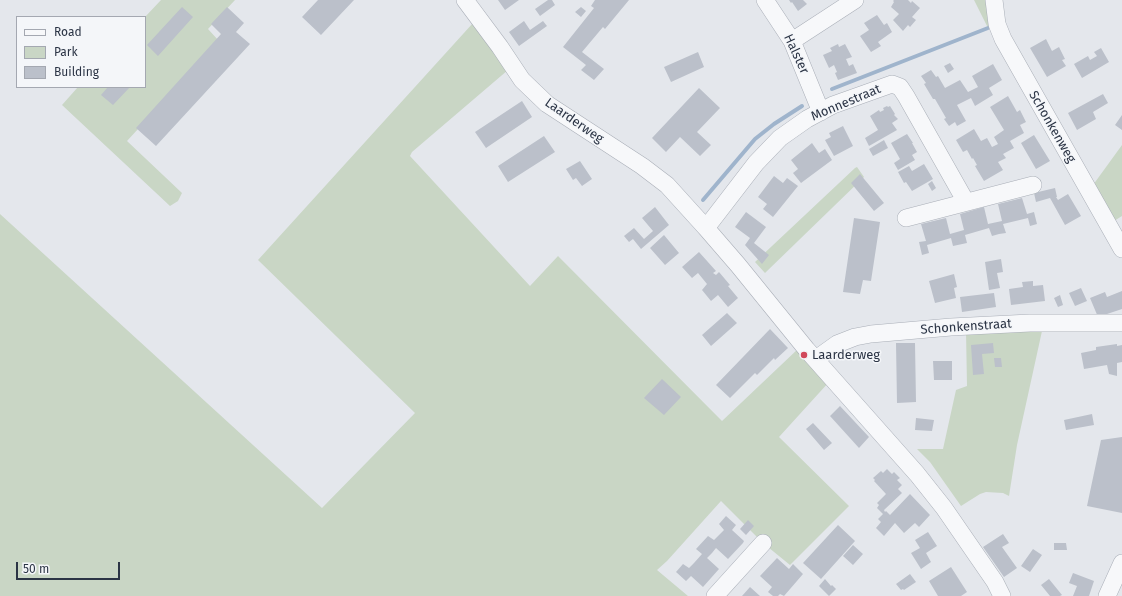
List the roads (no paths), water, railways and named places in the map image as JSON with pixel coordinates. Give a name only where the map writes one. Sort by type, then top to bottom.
[{"type":"street","name":"Laarderweg","points":[[465,0],[522,80],[547,104],[642,166],[667,185],[706,228],[816,359],[917,474],[944,508],[995,582],[1002,596]]},
{"type":"street","name":"Halster","points":[[765,0],[792,41],[821,112]]},
{"type":"street","points":[[792,41],[855,0]]},
{"type":"street","name":"Schonkenweg","points":[[994,0],[997,24],[1001,36],[1122,249]]},
{"type":"street","name":"Monnestraat","points":[[706,228],[756,163],[780,138],[807,119],[833,105],[892,84],[900,87],[966,202]]},
{"type":"street","points":[[906,218],[1033,185]]},
{"type":"street","name":"Schonkenstraat","points":[[816,359],[837,344],[855,337],[871,334],[951,327],[1030,323],[1122,323]]},
{"type":"street","points":[[716,596],[763,543]]},
{"type":"street","points":[[1107,596],[1122,562]]},
{"type":"waterway","points":[[832,89],[988,28]]},
{"type":"waterway","points":[[703,200],[755,139],[774,124],[802,106]]},
{"type":"place","name":"Laarderweg","points":[[804,355]]}]
